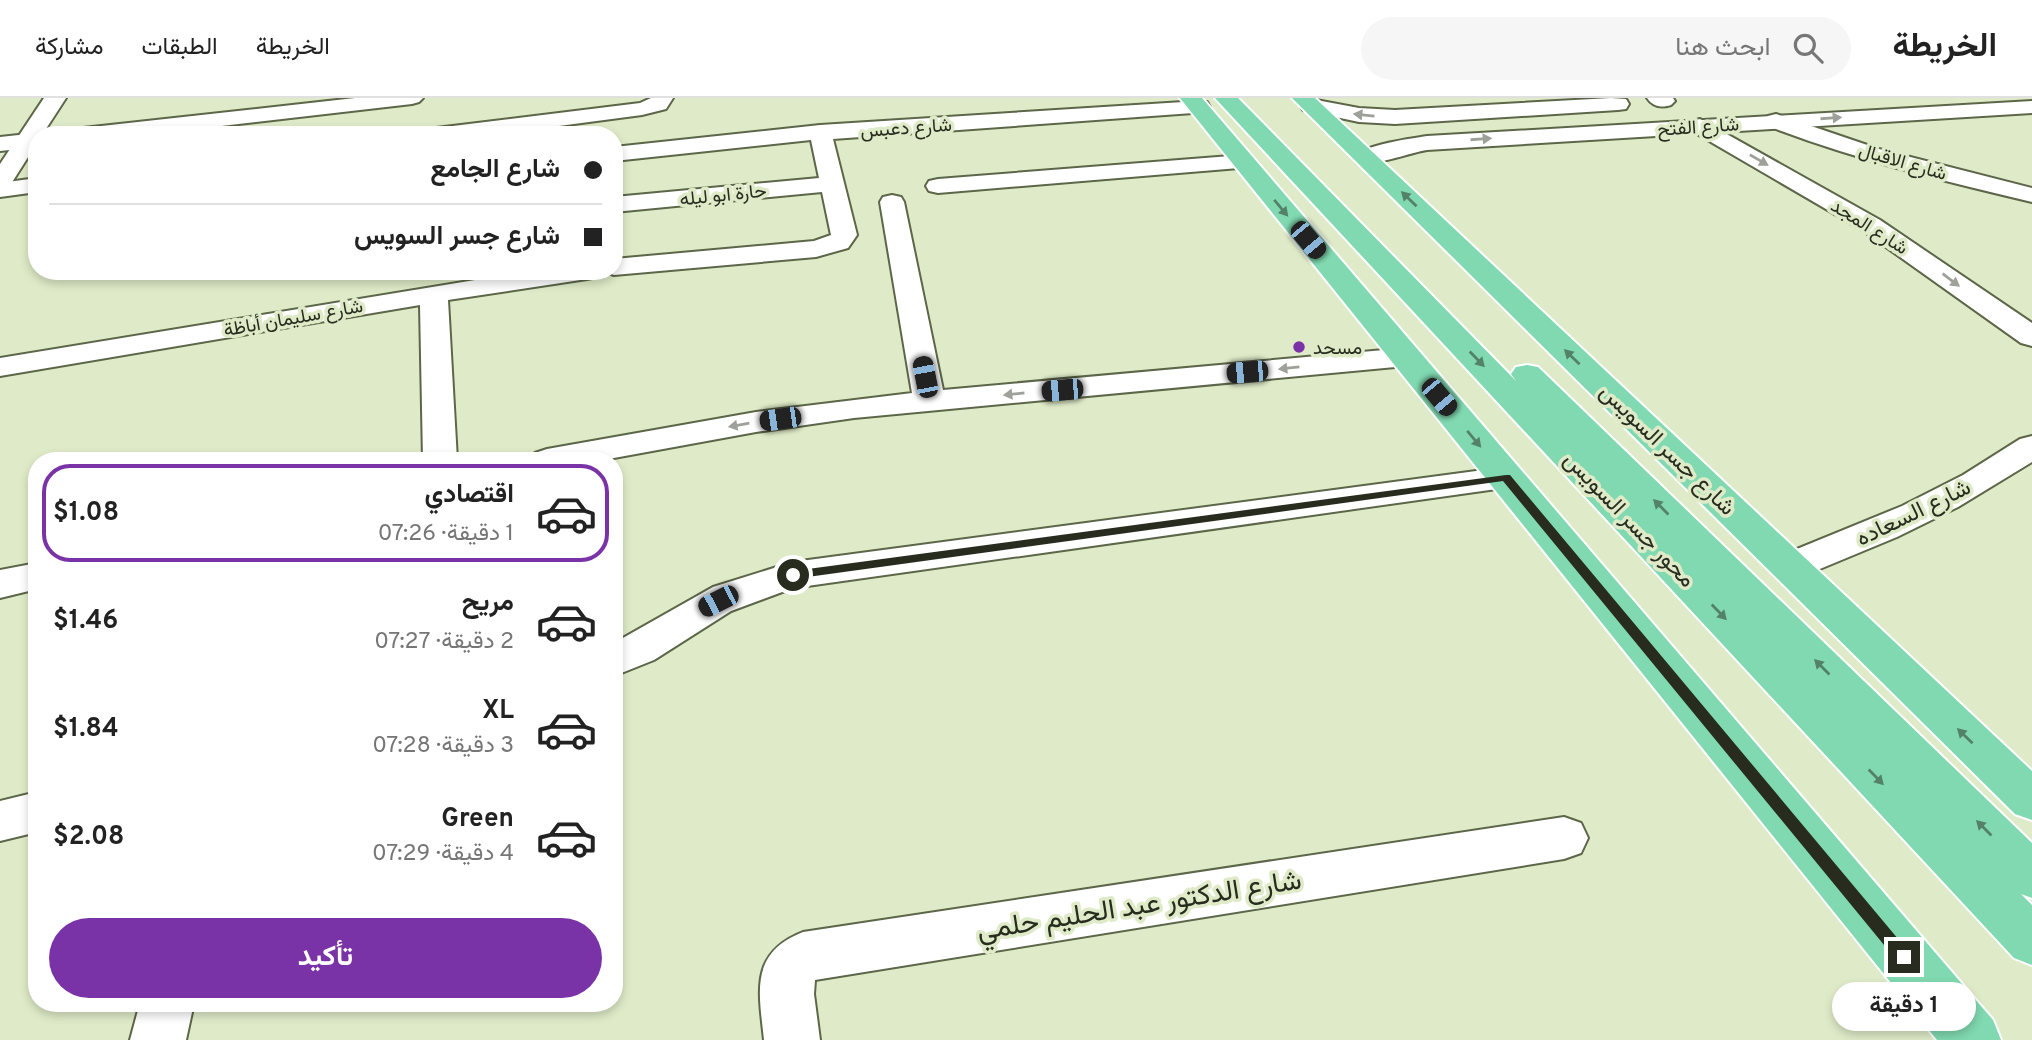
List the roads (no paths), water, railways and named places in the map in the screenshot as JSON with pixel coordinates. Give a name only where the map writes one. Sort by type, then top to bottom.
[{"type":"main road","name":"محور جسر السويس","points":[[1256,98],[1416,265],[2032,876]]},
{"type":"main road","name":"محور جسر السويس","points":[[1205,101],[2032,942]]},
{"type":"main road","points":[[1205,101],[1243,162],[1973,1040]]},
{"type":"main road","name":"شارع جسر السويس","points":[[1307,102],[2032,800]]},
{"type":"street","points":[[40,126],[55,98]]},
{"type":"street","points":[[137,126],[258,106],[412,98]]},
{"type":"street","points":[[504,126],[648,107],[658,104],[662,98]]},
{"type":"street","points":[[1907,98],[1931,111]]},
{"type":"street","name":"شارع الفتح","points":[[1307,102],[1359,115],[1404,117],[1688,100]]},
{"type":"street","name":"شارع دعبس","points":[[623,152],[1029,108],[1205,101]]},
{"type":"street","name":"شارع الفتح","points":[[1366,158],[1396,148],[1427,143],[2032,107]]},
{"type":"street","points":[[1404,117],[1406,130],[1427,143]]},
{"type":"street","name":"شارع الاقبال","points":[[1776,121],[1869,152],[2032,195]]},
{"type":"street","name":"شارع المجد","points":[[1699,126],[1871,225],[2032,337]]},
{"type":"street","points":[[623,266],[816,249],[832,245],[844,234],[820,132]]},
{"type":"street","points":[[0,144],[28,141]]},
{"type":"street","points":[[0,182],[28,146]]},
{"type":"street","points":[[939,186],[1243,162]]},
{"type":"street","name":"حارة ابو ليله","points":[[623,204],[832,184]]},
{"type":"street","points":[[0,190],[28,187]]},
{"type":"street","points":[[892,202],[930,403]]},
{"type":"street","name":"شارع سليمان أباظة","points":[[0,367],[434,294],[496,280]]},
{"type":"street","points":[[434,294],[439,452]]},
{"type":"street","points":[[591,452],[756,422],[854,408],[1405,357]]},
{"type":"street","name":"شارع السعاده","points":[[1789,567],[1922,511],[2032,446]]},
{"type":"street","points":[[623,657],[656,641],[704,608],[732,594],[793,575],[1506,478]]},
{"type":"street","points":[[0,584],[28,578]]},
{"type":"street","points":[[0,821],[28,814]]},
{"type":"street","name":"شارع الدكتور عبد الحليم حلمي","points":[[793,1040],[787,976],[794,961],[803,957],[1564,838]]},
{"type":"street","points":[[158,1040],[165,1012]]},
{"type":"place","name":"مسحد","points":[[1299,347]]}]
